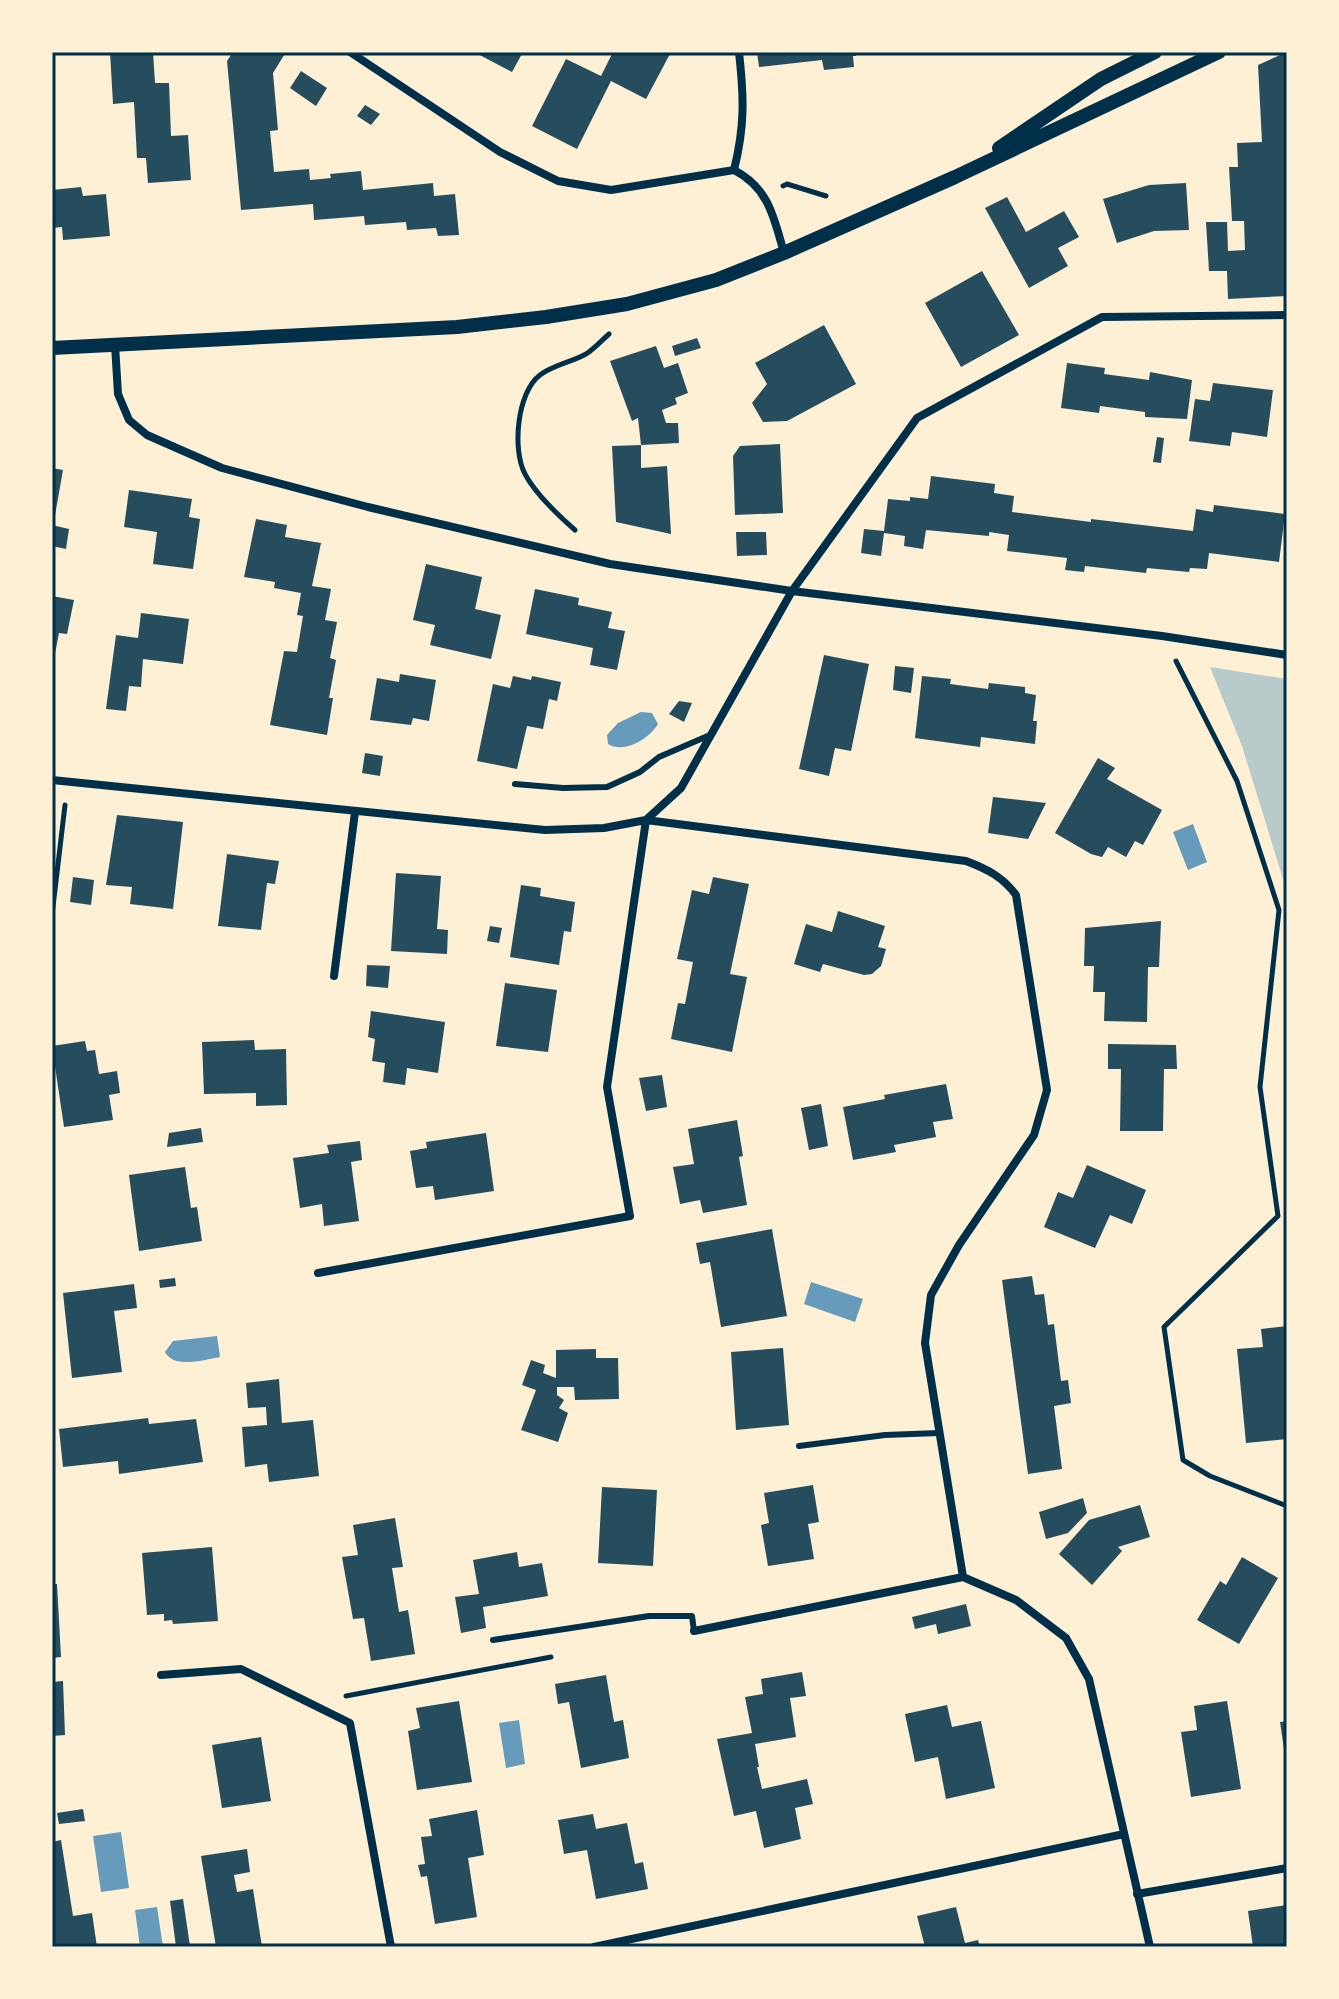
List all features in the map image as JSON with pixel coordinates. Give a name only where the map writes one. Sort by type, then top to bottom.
[{"type":"street","points":[[350,52],[500,152],[558,181],[611,190],[734,170],[751,179],[764,194],[784,253]]},
{"type":"street","points":[[734,170],[742,136],[744,98],[739,52]]},
{"type":"street","points":[[955,177],[1101,79],[1155,52]]},
{"type":"street","points":[[52,348],[457,327],[627,304],[716,280],[784,253],[955,177],[1219,52]]},
{"type":"street","points":[[318,1273],[630,1216],[607,1087],[646,820],[681,788],[792,591],[917,418],[1102,317],[1287,315]]},
{"type":"street","points":[[115,345],[118,394],[129,420],[147,435],[222,468],[368,507],[610,564],[792,591],[1162,636],[1287,655]]},
{"type":"street","points":[[52,780],[545,830],[604,828],[646,820],[966,861],[1006,882],[1016,895],[1047,1090],[1034,1135],[959,1245],[931,1295],[925,1343],[963,1577]]},
{"type":"street","points":[[334,976],[355,812]]},
{"type":"street","points":[[694,1631],[963,1577],[1016,1600],[1066,1638],[1089,1679],[1150,1947]]},
{"type":"street","points":[[161,1675],[241,1669],[350,1723],[391,1947]]},
{"type":"street","points":[[594,1947],[1124,1834]]},
{"type":"street","points":[[1137,1894],[1287,1868]]},
{"type":"lane","points":[[515,784],[563,788],[607,787],[640,772],[659,757],[711,735]]},
{"type":"lane","points":[[799,1446],[885,1435],[939,1433]]},
{"type":"lane","points":[[493,1640],[649,1616],[692,1616],[694,1631]]},
{"type":"path","points":[[764,194],[787,184],[826,196]]},
{"type":"path","points":[[610,564],[561,518],[524,473],[519,413],[539,376],[587,353],[612,332]]},
{"type":"path","points":[[1162,636],[1237,781],[1279,910],[1260,1087],[1278,1216],[1164,1327],[1180,1445],[1183,1460],[1210,1476],[1287,1506]]},
{"type":"path","points":[[52,915],[68,782]]},
{"type":"path","points":[[350,1723],[346,1694],[558,1656]]},
{"type":"shaded area","points":[[1210,667],[1287,679],[1287,892],[1242,746]]},
{"type":"water","points":[[641,712],[652,713],[658,724],[649,735],[628,746],[608,744],[607,735],[618,723]]},
{"type":"water","points":[[1193,824],[1207,862],[1188,870],[1173,832]]},
{"type":"water","points":[[811,1282],[863,1299],[855,1322],[804,1304]]},
{"type":"water","points":[[217,1336],[220,1357],[182,1362],[165,1352],[173,1341]]},
{"type":"water","points":[[519,1720],[525,1764],[506,1768],[499,1723]]},
{"type":"water","points":[[121,1832],[129,1888],[101,1892],[93,1836]]},
{"type":"water","points":[[157,1907],[163,1947],[140,1947],[135,1910]]},
{"type":"building","points":[[110,52],[153,52],[155,83],[169,83],[171,136],[188,135],[191,180],[148,183],[146,158],[137,158],[134,102],[113,104]]},
{"type":"building","points":[[233,52],[286,52],[273,73],[278,130],[270,131],[274,172],[309,169],[310,180],[331,178],[330,174],[361,171],[363,190],[433,183],[434,196],[455,194],[459,235],[438,236],[436,228],[407,230],[406,222],[365,225],[364,216],[314,220],[313,204],[241,210],[227,61]]},
{"type":"building","points":[[474,52],[523,52],[512,72]]},
{"type":"building","points":[[613,52],[671,52],[646,99],[611,81],[577,149],[532,126],[566,59],[601,76]]},
{"type":"building","points":[[757,52],[855,52],[856,56],[853,56],[854,67],[824,70],[822,60],[759,67]]},
{"type":"building","points":[[1287,52],[1287,192],[1284,219],[1287,296],[1228,299],[1227,271],[1209,271],[1206,222],[1227,222],[1228,251],[1245,250],[1244,221],[1232,221],[1229,167],[1238,167],[1237,143],[1262,142],[1258,65]]},
{"type":"building","points":[[301,71],[327,88],[316,106],[290,88]]},
{"type":"building","points":[[365,105],[380,114],[371,125],[357,116]]},
{"type":"building","points":[[1186,183],[1189,230],[1154,231],[1117,243],[1103,199],[1149,185]]},
{"type":"building","points":[[81,187],[83,196],[106,194],[110,236],[63,240],[62,227],[52,228],[52,190]]},
{"type":"building","points":[[1007,197],[1026,232],[1064,211],[1079,237],[1058,248],[1068,266],[1029,288],[985,208]]},
{"type":"building","points":[[982,271],[1019,335],[961,367],[925,303]]},
{"type":"building","points":[[824,325],[856,384],[787,421],[763,422],[752,403],[767,384],[755,363]]},
{"type":"building","points":[[697,338],[701,348],[675,356],[672,346]]},
{"type":"building","points":[[656,346],[664,368],[678,363],[688,393],[675,398],[677,404],[662,410],[666,423],[678,423],[679,443],[641,445],[638,418],[632,421],[610,361]]},
{"type":"building","points":[[1067,363],[1105,368],[1104,374],[1149,380],[1150,372],[1192,380],[1187,419],[1145,417],[1145,412],[1100,406],[1099,413],[1061,408]]},
{"type":"building","points":[[1213,383],[1273,390],[1267,437],[1232,432],[1230,446],[1189,441],[1195,399],[1210,401]]},
{"type":"building","points":[[1157,437],[1164,438],[1161,463],[1153,462]]},
{"type":"building","points":[[780,444],[783,513],[735,515],[733,456],[740,446]]},
{"type":"building","points":[[641,445],[641,468],[667,466],[671,534],[616,522],[612,446]]},
{"type":"building","points":[[52,468],[63,470],[54,521],[52,521]]},
{"type":"building","points":[[931,476],[995,484],[994,493],[1014,496],[1012,512],[1091,522],[1091,519],[1193,531],[1196,509],[1213,512],[1214,505],[1285,514],[1279,562],[1209,553],[1207,569],[1190,568],[1189,572],[1147,568],[1146,573],[1085,566],[1084,572],[1065,570],[1067,558],[1007,551],[1009,535],[926,530],[923,549],[904,546],[905,536],[884,533],[881,556],[861,553],[864,529],[884,531],[888,499],[928,499]]},
{"type":"building","points":[[129,490],[192,499],[189,517],[200,519],[193,569],[153,564],[157,532],[124,527]]},
{"type":"building","points":[[256,519],[287,525],[285,537],[321,543],[312,586],[331,589],[325,620],[337,622],[330,658],[336,660],[329,698],[333,698],[327,735],[270,725],[284,651],[297,652],[303,616],[297,615],[301,593],[274,588],[275,582],[244,577]]},
{"type":"building","points":[[52,525],[69,529],[66,549],[52,546]]},
{"type":"building","points":[[736,532],[766,532],[767,555],[737,556]]},
{"type":"building","points":[[426,564],[482,577],[475,609],[501,615],[491,659],[430,645],[435,625],[413,620]]},
{"type":"building","points":[[535,589],[579,598],[578,605],[612,612],[608,628],[625,631],[617,670],[590,665],[593,648],[526,634]]},
{"type":"building","points":[[52,596],[74,600],[67,634],[59,633],[53,664]]},
{"type":"building","points":[[141,613],[189,619],[183,664],[143,659],[141,687],[129,686],[126,711],[106,709],[116,635],[138,638]]},
{"type":"building","points":[[824,655],[869,664],[851,751],[835,748],[829,776],[799,769]]},
{"type":"building","points":[[895,666],[914,668],[911,693],[893,690]]},
{"type":"building","points":[[400,674],[436,680],[429,721],[413,718],[411,725],[370,720],[377,678],[399,682]]},
{"type":"building","points":[[513,676],[561,682],[557,701],[549,699],[543,729],[527,726],[517,769],[477,761],[493,684],[510,688]]},
{"type":"building","points":[[922,676],[951,679],[950,684],[988,689],[989,683],[1025,687],[1025,693],[1036,695],[1033,721],[1037,721],[1035,744],[981,737],[980,747],[915,738]]},
{"type":"building","points":[[679,701],[692,703],[684,722],[669,714]]},
{"type":"building","points":[[365,753],[383,756],[380,776],[362,773]]},
{"type":"building","points":[[1098,758],[1115,768],[1107,779],[1162,810],[1143,845],[1135,841],[1126,857],[1108,847],[1102,857],[1091,854],[1055,833]]},
{"type":"building","points":[[993,797],[1046,803],[1028,839],[988,833]]},
{"type":"building","points":[[117,815],[183,822],[173,909],[130,904],[132,887],[106,885]]},
{"type":"building","points":[[227,854],[279,861],[275,884],[267,883],[261,930],[218,926]]},
{"type":"building","points":[[396,873],[441,876],[437,929],[448,930],[447,954],[391,951]]},
{"type":"building","points":[[73,877],[94,880],[91,905],[70,902]]},
{"type":"building","points":[[713,877],[749,884],[730,974],[747,977],[732,1052],[671,1039],[678,1003],[685,1004],[693,962],[677,959],[692,890],[709,894]]},
{"type":"building","points":[[521,885],[541,888],[540,896],[575,902],[571,932],[564,931],[559,965],[510,957]]},
{"type":"building","points":[[838,911],[885,926],[878,947],[886,949],[881,966],[872,974],[864,975],[823,964],[820,972],[794,964],[806,924],[832,932]]},
{"type":"building","points":[[1161,921],[1159,967],[1148,967],[1147,1022],[1104,1021],[1105,992],[1093,992],[1094,966],[1084,966],[1085,928]]},
{"type":"building","points":[[490,926],[502,928],[499,943],[487,941]]},
{"type":"building","points":[[367,965],[390,966],[388,988],[366,986]]},
{"type":"building","points":[[505,983],[557,990],[548,1052],[496,1046]]},
{"type":"building","points":[[371,1011],[445,1022],[438,1073],[407,1068],[405,1085],[383,1082],[385,1063],[372,1061],[375,1039],[368,1037]]},
{"type":"building","points":[[254,1040],[255,1050],[286,1049],[287,1105],[256,1106],[256,1093],[204,1094],[202,1042]]},
{"type":"building","points":[[85,1041],[87,1051],[95,1050],[99,1074],[117,1071],[120,1093],[109,1095],[113,1120],[64,1127],[52,1046]]},
{"type":"building","points":[[1108,1044],[1176,1045],[1177,1069],[1164,1069],[1163,1131],[1120,1131],[1121,1069],[1108,1069]]},
{"type":"building","points":[[662,1075],[667,1107],[646,1111],[639,1078]]},
{"type":"building","points":[[946,1084],[953,1119],[933,1122],[936,1137],[894,1145],[896,1152],[853,1160],[843,1107],[885,1099],[884,1095]]},
{"type":"building","points":[[821,1104],[828,1146],[809,1150],[801,1108]]},
{"type":"building","points":[[737,1120],[747,1205],[703,1213],[700,1200],[680,1204],[673,1167],[694,1164],[688,1129]]},
{"type":"building","points":[[201,1128],[203,1142],[167,1147],[169,1133]]},
{"type":"building","points":[[486,1133],[494,1191],[435,1200],[433,1186],[416,1188],[410,1151],[427,1148],[426,1142]]},
{"type":"building","points":[[360,1141],[362,1160],[351,1162],[359,1221],[324,1226],[322,1204],[300,1208],[293,1158],[329,1153],[327,1145]]},
{"type":"building","points":[[1087,1165],[1146,1190],[1132,1224],[1110,1215],[1095,1248],[1044,1227],[1058,1192],[1073,1198]]},
{"type":"building","points":[[185,1167],[191,1208],[197,1207],[202,1241],[139,1251],[129,1175]]},
{"type":"building","points":[[772,1229],[787,1316],[721,1327],[710,1262],[700,1264],[696,1243]]},
{"type":"building","points":[[1032,1276],[1035,1295],[1044,1294],[1048,1325],[1054,1324],[1061,1381],[1068,1380],[1071,1403],[1054,1406],[1062,1469],[1028,1474],[1002,1280]]},
{"type":"building","points":[[175,1278],[176,1286],[160,1288],[159,1280]]},
{"type":"building","points":[[134,1284],[137,1308],[114,1311],[122,1372],[72,1378],[63,1293]]},
{"type":"building","points":[[1287,1326],[1287,1439],[1246,1443],[1237,1349],[1263,1347],[1261,1329]]},
{"type":"building","points":[[783,1348],[789,1425],[736,1430],[731,1352]]},
{"type":"building","points":[[596,1349],[596,1358],[618,1358],[619,1399],[575,1400],[574,1387],[557,1387],[557,1395],[564,1400],[559,1408],[568,1413],[558,1442],[521,1430],[536,1390],[522,1385],[531,1360],[545,1365],[543,1373],[556,1378],[556,1350]]},
{"type":"building","points":[[279,1379],[282,1423],[313,1420],[319,1476],[269,1482],[267,1464],[245,1467],[242,1427],[267,1425],[266,1407],[248,1408],[246,1383]]},
{"type":"building","points":[[148,1418],[149,1424],[196,1419],[203,1462],[119,1474],[118,1461],[63,1467],[59,1429]]},
{"type":"building","points":[[813,1485],[819,1522],[808,1524],[814,1559],[768,1566],[761,1525],[769,1523],[764,1493]]},
{"type":"building","points":[[602,1487],[657,1490],[653,1566],[598,1563]]},
{"type":"building","points":[[1083,1498],[1087,1513],[1068,1533],[1046,1539],[1039,1512]]},
{"type":"building","points":[[1140,1505],[1150,1537],[1118,1547],[1122,1551],[1092,1585],[1059,1554],[1089,1520]]},
{"type":"building","points":[[395,1518],[403,1567],[392,1568],[399,1612],[408,1610],[415,1654],[371,1661],[364,1618],[353,1619],[342,1557],[358,1555],[353,1525]]},
{"type":"building","points":[[212,1547],[218,1621],[173,1624],[172,1620],[164,1621],[164,1614],[147,1615],[142,1553]]},
{"type":"building","points":[[517,1552],[519,1567],[542,1563],[548,1596],[483,1607],[486,1628],[461,1633],[455,1597],[479,1594],[473,1560]]},
{"type":"building","points":[[1242,1557],[1278,1578],[1239,1644],[1197,1620],[1220,1581],[1226,1585]]},
{"type":"building","points":[[52,1584],[57,1584],[61,1657],[52,1658]]},
{"type":"building","points":[[966,1604],[971,1626],[938,1634],[936,1624],[915,1629],[912,1617]]},
{"type":"building","points":[[802,1672],[806,1696],[790,1698],[796,1737],[755,1744],[762,1789],[807,1779],[813,1804],[795,1808],[801,1839],[764,1848],[756,1811],[734,1816],[717,1739],[752,1733],[745,1697],[763,1694],[761,1679]]},
{"type":"building","points":[[606,1675],[614,1722],[623,1720],[629,1758],[581,1768],[569,1702],[558,1704],[555,1684]]},
{"type":"building","points":[[63,1681],[65,1735],[52,1736],[52,1682]]},
{"type":"building","points":[[459,1701],[472,1782],[417,1790],[408,1731],[420,1728],[416,1708]]},
{"type":"building","points":[[1227,1701],[1241,1789],[1191,1797],[1181,1732],[1197,1730],[1194,1706]]},
{"type":"building","points":[[947,1705],[952,1727],[981,1721],[995,1788],[946,1799],[938,1757],[915,1762],[905,1714]]},
{"type":"building","points":[[1287,1721],[1287,1756],[1285,1756],[1280,1722]]},
{"type":"building","points":[[261,1737],[271,1801],[222,1808],[212,1745]]},
{"type":"building","points":[[83,1809],[85,1821],[59,1824],[57,1813]]},
{"type":"building","points":[[477,1810],[484,1855],[468,1858],[477,1917],[435,1924],[427,1876],[421,1877],[418,1865],[425,1864],[421,1837],[432,1836],[429,1819]]},
{"type":"building","points":[[593,1814],[596,1829],[627,1823],[635,1864],[643,1862],[648,1889],[596,1899],[587,1850],[564,1854],[558,1820]]},
{"type":"building","points":[[61,1840],[73,1916],[92,1913],[97,1947],[55,1947],[52,1842]]},
{"type":"building","points":[[247,1849],[250,1872],[234,1875],[237,1892],[253,1889],[262,1947],[216,1947],[201,1856]]},
{"type":"building","points":[[183,1899],[190,1946],[176,1947],[170,1901]]},
{"type":"building","points":[[1287,1905],[1287,1947],[1253,1947],[1248,1911]]},
{"type":"building","points":[[956,1907],[965,1943],[978,1940],[980,1947],[925,1947],[917,1916]]}]
